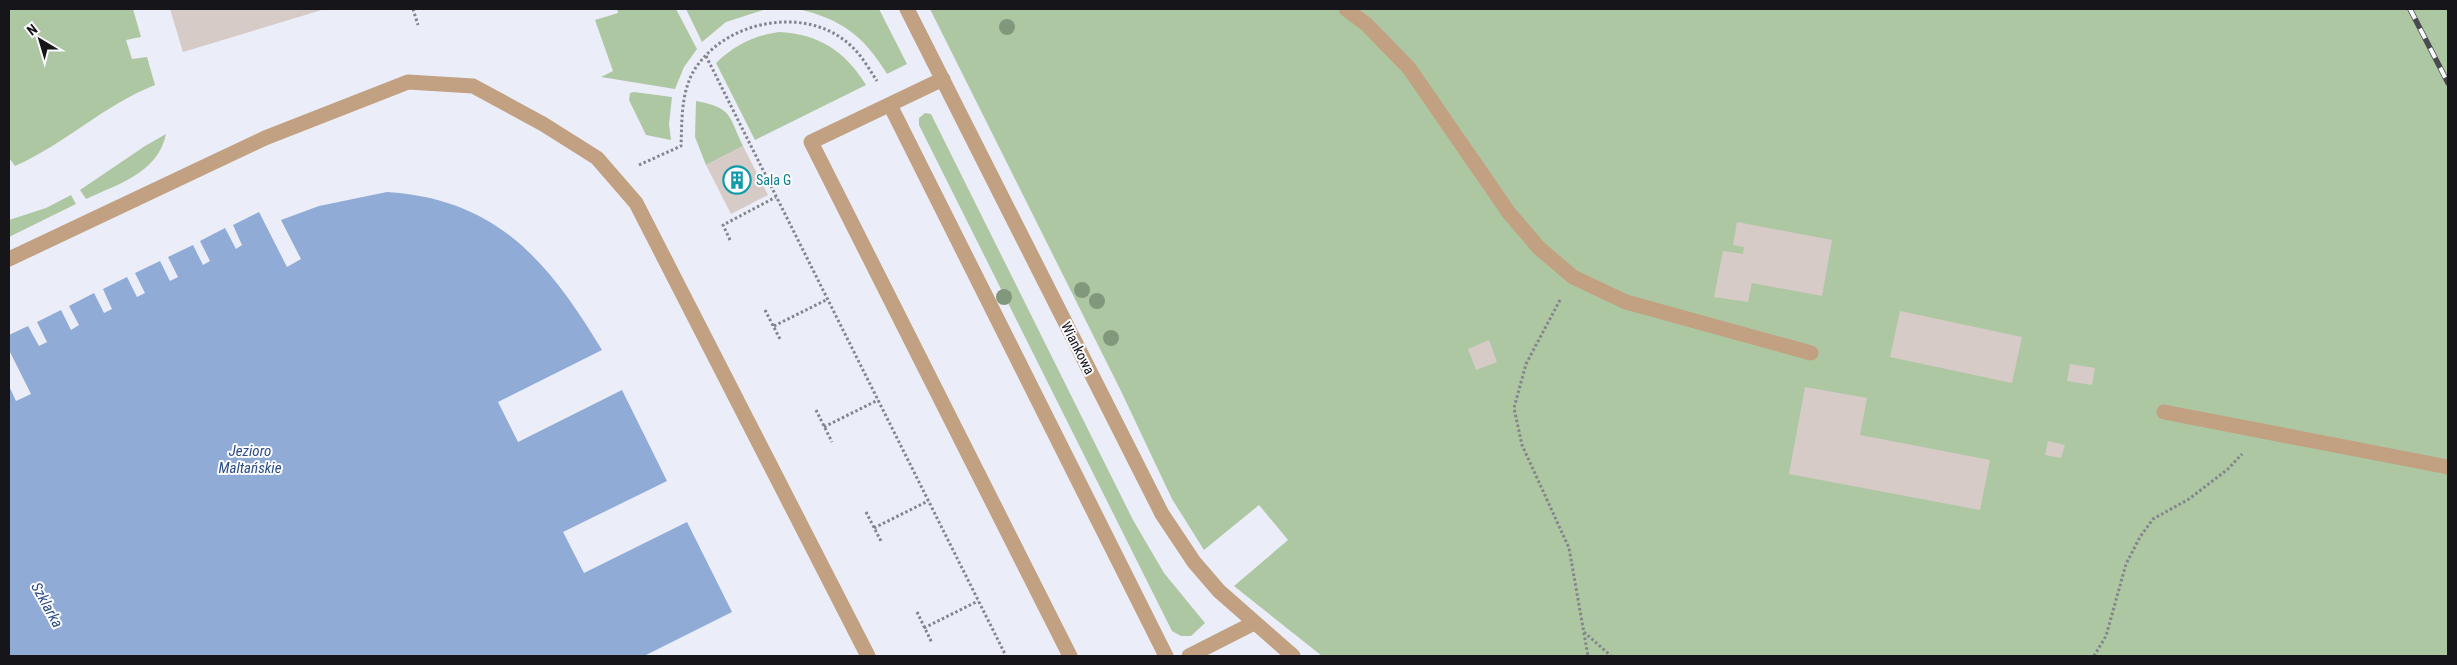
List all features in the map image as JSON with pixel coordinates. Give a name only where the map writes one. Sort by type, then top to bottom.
[{"type":"lane","name":"Wiankowa","points":[[907,9],[1162,514],[1194,562],[1219,591],[1293,656]]},
{"type":"lane","points":[[1346,9],[1366,24],[1409,68],[1509,213],[1539,248],[1573,277],[1626,302],[1811,353]]},
{"type":"lane","points":[[943,80],[811,142],[1070,656]]},
{"type":"lane","points":[[9,259],[265,138],[408,82],[473,86],[543,124],[597,158],[636,202],[868,656]]},
{"type":"lane","points":[[890,105],[1166,656]]},
{"type":"lane","points":[[2164,412],[2448,467]]},
{"type":"lane","points":[[1190,656],[1254,623]]},
{"type":"path","points":[[413,9],[418,25]]},
{"type":"path","points":[[614,177],[681,146],[684,96],[693,74],[706,56],[732,37],[762,24],[790,21],[812,25],[849,44],[864,61],[890,105]]},
{"type":"path","points":[[706,56],[1006,656]]},
{"type":"path","points":[[730,240],[723,225],[776,197]]},
{"type":"path","points":[[1573,277],[1526,364],[1514,408],[1522,445],[1568,548],[1588,656]]},
{"type":"path","points":[[774,326],[828,299]]},
{"type":"path","points":[[765,310],[781,341]]},
{"type":"path","points":[[824,426],[878,400]]},
{"type":"path","points":[[816,410],[832,442]]},
{"type":"path","points":[[2094,656],[2106,636],[2126,564],[2152,519],[2189,499],[2228,469],[2263,431]]},
{"type":"path","points":[[874,528],[928,501]]},
{"type":"path","points":[[866,512],[882,543]]},
{"type":"path","points":[[924,628],[978,601]]},
{"type":"path","points":[[917,612],[932,643]]},
{"type":"path","points":[[1584,632],[1611,656]]},
{"type":"green space","points":[[9,9],[133,9],[141,37],[126,40],[132,59],[147,57],[155,85],[136,93],[51,147],[15,166],[9,158]]},
{"type":"green space","points":[[617,9],[676,9],[697,49],[684,67],[675,89],[601,77],[613,71],[595,20],[618,13]]},
{"type":"green space","points":[[686,9],[766,9],[726,22],[702,42]]},
{"type":"green space","points":[[798,9],[879,9],[907,64],[887,74],[869,49],[850,31],[827,18]]},
{"type":"green space","points":[[930,9],[2448,9],[2448,656],[1322,656],[1234,586],[1288,540],[1259,505],[1204,550],[1172,499],[1120,389]]},
{"type":"green space","points":[[779,32],[807,36],[830,46],[849,63],[866,85],[755,140],[716,63],[730,51],[745,42]]},
{"type":"green space","points":[[630,93],[672,97],[669,124],[671,140],[646,135],[629,100]]},
{"type":"green space","points":[[696,101],[717,107],[728,114],[743,146],[706,165],[695,137]]},
{"type":"green space","points":[[925,113],[931,114],[1133,520],[1164,573],[1205,623],[1191,636],[1181,636],[1172,631],[919,125],[919,118]]},
{"type":"green space","points":[[166,134],[162,147],[146,168],[135,176],[86,199],[80,190]]},
{"type":"green space","points":[[71,195],[76,204],[9,237],[9,220],[46,208]]},
{"type":"water","name":"Jezioro Maltańskie","points":[[387,192],[426,197],[459,207],[489,222],[516,240],[561,289],[602,350],[498,402],[518,442],[622,390],[667,481],[563,532],[584,573],[687,522],[732,612],[644,656],[9,656],[9,386],[16,401],[31,394],[9,350],[9,335],[28,326],[39,346],[47,342],[37,322],[61,310],[71,330],[79,325],[69,306],[94,293],[104,313],[112,309],[103,289],[127,277],[137,297],[145,293],[135,273],[160,261],[170,281],[178,277],[168,257],[193,245],[203,265],[210,261],[200,241],[225,228],[236,249],[242,245],[233,225],[259,212],[287,267],[301,259],[281,220],[319,206]]},
{"type":"building","points":[[170,9],[325,9],[183,52]]},
{"type":"building","name":"Sala G","points":[[743,146],[768,195],[731,214],[706,165]]},
{"type":"building","points":[[1737,222],[1832,240],[1822,296],[1752,283],[1748,302],[1714,297],[1723,251],[1743,254],[1744,247],[1733,245]]},
{"type":"building","points":[[1900,311],[2022,337],[2012,383],[1890,357]]},
{"type":"building","points":[[1489,340],[1497,362],[1476,370],[1468,349]]},
{"type":"building","points":[[2070,364],[2095,368],[2092,385],[2067,381]]},
{"type":"building","points":[[1805,387],[1867,398],[1860,435],[1990,460],[1980,510],[1789,474]]},
{"type":"building","points":[[2048,441],[2065,445],[2061,458],[2045,455]]},
{"type":"railway","points":[[2410,9],[2448,83]]},
{"type":"place","name":"Sala G","points":[[737,180]]},
{"type":"water label","name":"Szklarka","points":[[47,605]]}]
